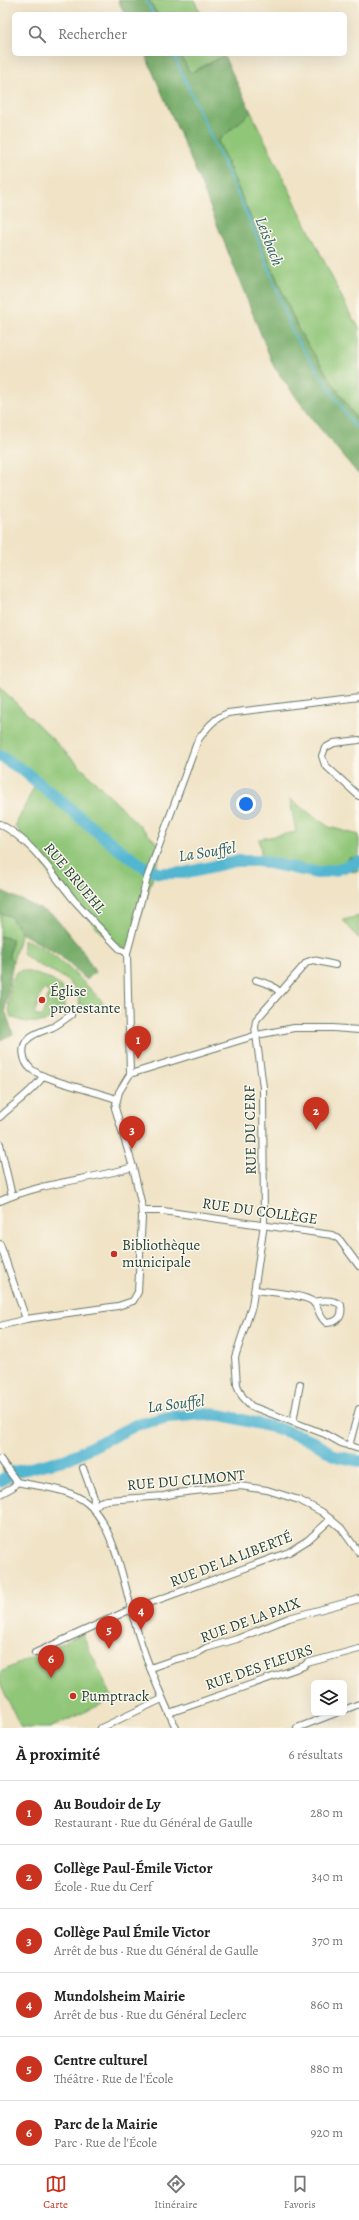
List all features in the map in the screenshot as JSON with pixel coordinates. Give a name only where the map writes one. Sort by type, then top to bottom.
[{"type":"street","points":[[0,1326],[26,1319],[118,1306],[132,1301],[138,1292],[142,1211],[133,1167],[115,1108],[116,1099],[130,1074],[127,953],[147,878],[192,753],[207,727],[217,718],[228,713],[359,697]]},
{"type":"street","points":[[359,740],[334,743],[325,748],[322,756],[325,765],[359,796]]},
{"type":"street","name":"RUE BRUEHL","points":[[0,824],[15,832],[32,847],[79,905],[120,950],[127,953]]},
{"type":"street","name":"RUE DU CERF","points":[[335,966],[313,960],[307,962],[256,1020],[256,1035],[263,1087],[264,1224],[252,1306],[235,1358],[237,1385],[242,1396],[251,1406],[325,1434],[349,1446],[359,1449]]},
{"type":"street","points":[[256,980],[271,985],[280,992]]},
{"type":"street","points":[[71,1015],[54,1026],[33,1035],[26,1040],[23,1049],[24,1058],[31,1069],[43,1076],[116,1099]]},
{"type":"street","points":[[130,1074],[256,1035],[294,1028],[359,1030]]},
{"type":"street","points":[[0,1116],[18,1099],[39,1084],[43,1076]]},
{"type":"street","points":[[0,1144],[12,1196]]},
{"type":"street","points":[[0,1201],[45,1186],[133,1167]]},
{"type":"street","name":"RUE DU COLLÈGE","points":[[142,1211],[163,1211],[264,1224],[332,1235],[339,1239],[359,1266]]},
{"type":"street","points":[[0,1244],[26,1319]]},
{"type":"street","points":[[255,1290],[306,1298],[313,1302],[322,1320],[327,1323],[337,1321],[340,1317],[341,1305],[337,1302],[323,1300],[313,1302]]},
{"type":"street","points":[[293,1422],[300,1384]]},
{"type":"street","points":[[349,1446],[359,1409]]},
{"type":"street","points":[[0,1459],[16,1480],[69,1493],[83,1500],[93,1509],[103,1523],[150,1668],[162,1699],[176,1728]]},
{"type":"street","points":[[83,1468],[94,1498],[93,1509]]},
{"type":"street","points":[[0,1494],[12,1488],[16,1480]]},
{"type":"street","name":"RUE DU CLIMONT","points":[[93,1509],[100,1502],[107,1500],[164,1496],[177,1492],[240,1486],[288,1495],[308,1504],[331,1519],[346,1533],[357,1544],[359,1553]]},
{"type":"street","name":"RUE DE LA LIBERTÉ","points":[[35,1653],[132,1610],[289,1552],[304,1544],[331,1519]]},
{"type":"street","name":"RUE DE LA PAIX","points":[[150,1668],[176,1659],[194,1655],[206,1648],[237,1639],[289,1618],[359,1599]]},
{"type":"street","name":"RUE DES FLEURS","points":[[169,1712],[307,1663],[359,1649]]},
{"type":"street","points":[[101,1728],[162,1699]]},
{"type":"street","points":[[347,1709],[359,1704]]},
{"type":"street","points":[[297,1728],[328,1716]]},
{"type":"green space","points":[[118,0],[149,0],[156,12],[124,12]]},
{"type":"green space","points":[[149,0],[194,0],[200,12],[156,12]]},
{"type":"green space","points":[[146,56],[181,56],[190,73],[224,56],[251,112],[218,141],[299,331],[355,417],[359,419],[359,475],[313,420],[274,367],[195,169]]},
{"type":"green space","points":[[181,56],[224,56],[190,73]]},
{"type":"green space","points":[[251,112],[351,316],[359,327],[359,419],[355,417],[299,331],[218,141]]},
{"type":"green space","points":[[0,687],[162,848],[129,953],[100,932],[51,874],[15,826],[35,785],[0,761]]},
{"type":"green space","points":[[290,799],[329,827],[359,835],[359,857],[349,858],[336,870],[296,867],[262,859],[259,839],[296,832]]},
{"type":"green space","points":[[359,857],[359,872],[336,870],[349,858]]},
{"type":"green space","points":[[0,890],[53,915],[82,950],[95,972],[87,980],[58,954],[21,933],[10,916],[0,913]]},
{"type":"green space","points":[[0,913],[10,916],[21,933],[13,961],[9,957],[12,939],[0,936]]},
{"type":"green space","points":[[359,916],[359,939],[343,920]]},
{"type":"green space","points":[[0,936],[12,939],[9,957],[13,961],[5,1010],[13,1034],[0,1040]]},
{"type":"green space","points":[[23,939],[34,943],[56,958],[77,976],[105,1004],[80,1006],[77,994],[66,979],[40,966],[23,953]]},
{"type":"green space","points":[[22,970],[37,974],[60,986],[64,991],[66,998],[64,1007],[59,1013],[46,1020],[33,1023],[11,1017],[9,994],[16,972]],"holes":[[[43,989],[49,992],[42,1017],[34,1014]]]},
{"type":"green space","points":[[82,1634],[113,1699],[50,1728],[21,1728],[0,1683],[0,1672]]},
{"type":"waterway","name":"Leisbach","points":[[146,0],[152,12]]},
{"type":"waterway","name":"Leisbach","points":[[174,56],[255,232],[292,332],[354,426],[359,427]]},
{"type":"waterway","name":"La Souffel","points":[[0,756],[24,771],[116,847],[144,867],[159,873],[184,873],[236,861],[259,861],[318,873],[335,870],[359,862]]},
{"type":"waterway","name":"La Souffel","points":[[0,1481],[14,1472],[67,1459],[136,1425],[169,1417],[202,1414],[221,1415],[277,1428],[311,1440],[335,1456],[359,1461]]},
{"type":"place","name":"Église protestante","points":[[42,1000]]},
{"type":"place","name":"Au Boudoir de Ly","points":[[138,1059]]},
{"type":"place","name":"Collège Paul-Émile Victor","points":[[316,1130]]},
{"type":"place","name":"Collège Paul Émile Victor","points":[[132,1149]]},
{"type":"place","name":"Bibliothèque municipale","points":[[114,1254]]},
{"type":"place","name":"Mundolsheim Mairie","points":[[141,1630]]},
{"type":"place","name":"Centre culturel","points":[[109,1649]]},
{"type":"place","name":"Parc de la Mairie","points":[[51,1678]]},
{"type":"place","name":"Pumptrack","points":[[73,1696]]}]
